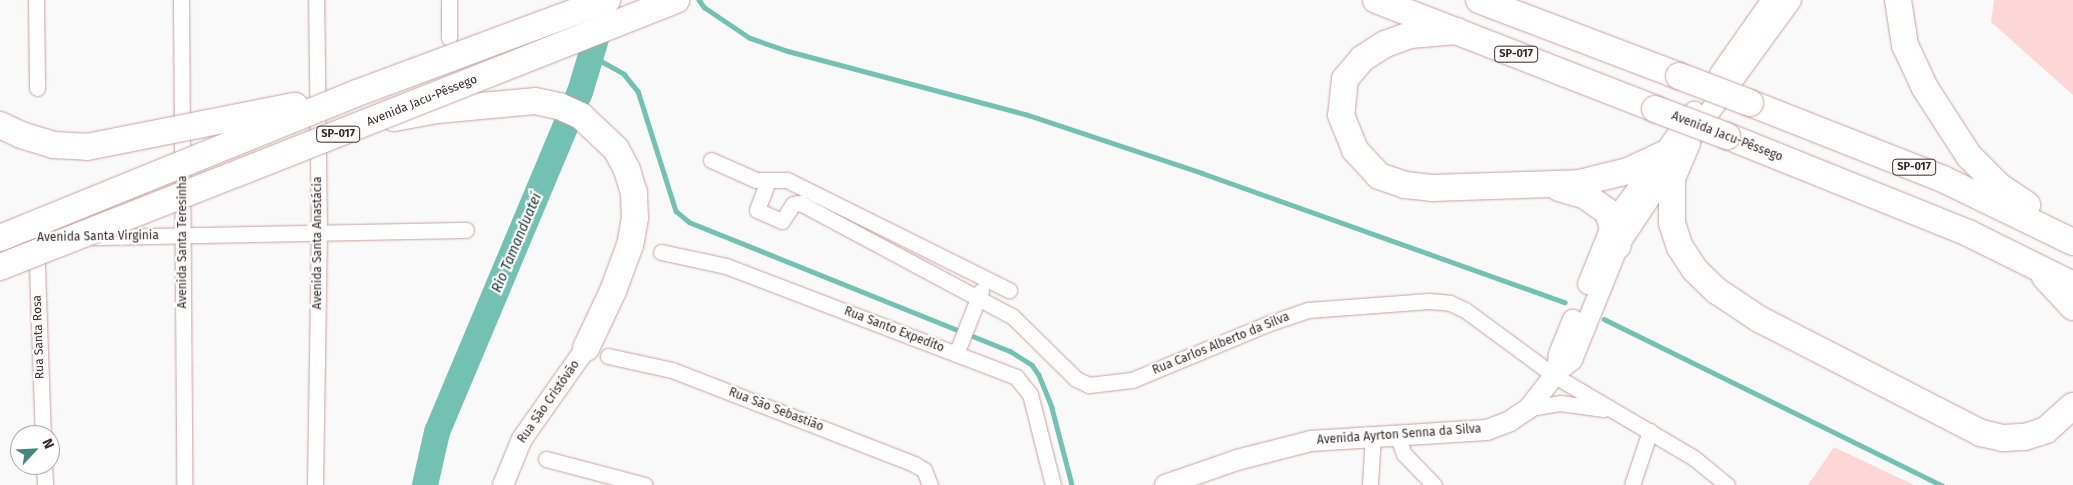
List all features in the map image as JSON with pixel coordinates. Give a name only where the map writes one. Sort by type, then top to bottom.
[{"type":"highway","name":"SP-017","points":[[0,239],[357,93],[607,0]]},
{"type":"highway","name":"Avenida Jacu-Pêssego","points":[[0,267],[676,0]]},
{"type":"highway","name":"Avenida Jacu-Pêssego","points":[[1376,0],[1727,136],[1968,233],[2073,286]]},
{"type":"highway","name":"SP-017","points":[[1479,0],[1943,178],[2073,242]]},
{"type":"highway","points":[[1898,0],[1905,45],[1925,88],[1968,156],[1999,186],[2073,236]]},
{"type":"highway","points":[[1457,31],[1410,35],[1362,58],[1345,79],[1341,115],[1355,150],[1379,176],[1405,185],[1468,188],[1551,185],[1597,180],[1628,171],[1675,148]]},
{"type":"highway","points":[[0,125],[21,135],[54,145],[87,147],[357,93]]},
{"type":"highway","points":[[363,124],[438,110],[511,101],[536,101],[559,106],[581,116],[616,149],[627,170],[634,193],[635,218],[630,245],[613,292],[597,352]]},
{"type":"highway","points":[[1675,148],[1672,179],[1672,223],[1680,247],[1695,270],[1718,291],[1760,319],[1981,433],[2003,438],[2025,437],[2046,430],[2073,406]]},
{"type":"highway","points":[[1551,185],[1597,202],[1616,234]]},
{"type":"highway","points":[[2036,267],[2073,307]]},
{"type":"main road","name":"Avenida Ayrton Senna da Silva","points":[[1165,485],[1289,446],[1373,435],[1487,430],[1510,422],[1530,408],[1556,374],[1559,354],[1616,234],[1772,0]]},
{"type":"main road","name":"Avenida Ayrton Senna da Silva","points":[[1675,148],[1791,0]]},
{"type":"main road","name":"Rua São Cristóvão","points":[[503,485],[522,439],[597,352]]},
{"type":"street","points":[[36,0],[37,88]]},
{"type":"street","name":"Avenida Santa Teresinha","points":[[181,0],[184,485]]},
{"type":"street","name":"Avenida Santa Anastácia","points":[[315,485],[319,233],[316,0]]},
{"type":"street","points":[[449,0],[449,38]]},
{"type":"street","points":[[711,160],[742,176],[768,181],[787,180],[985,280],[1010,290]]},
{"type":"street","name":"Rua Carlos Alberto da Silva","points":[[768,181],[757,210],[782,221],[793,204],[800,203],[1012,316],[1076,379],[1089,385],[1132,380],[1268,324],[1308,310],[1429,301],[1450,303],[1465,310],[1556,374],[1694,458],[1727,485]]},
{"type":"street","name":"Avenida Santa Virginia","points":[[0,239],[466,230]]},
{"type":"street","name":"Rua Santa Rosa","points":[[36,238],[43,425]]},
{"type":"street","name":"Rua Santo Expedito","points":[[661,252],[726,266],[1016,377],[1025,386],[1053,485]]},
{"type":"street","points":[[956,354],[985,280]]},
{"type":"street","name":"Rua São Sebastião","points":[[597,352],[672,370],[914,464],[924,470],[930,485]]},
{"type":"street","points":[[1530,408],[1568,403],[1618,413]]},
{"type":"street","points":[[1632,485],[1650,432]]},
{"type":"street","points":[[1397,434],[1409,461],[1434,485]]},
{"type":"street","points":[[1370,485],[1373,435]]},
{"type":"street","points":[[546,459],[645,485]]},
{"type":"shaded area","points":[[1994,0],[2073,0],[2073,95],[1991,22]]},
{"type":"shaded area","points":[[1834,447],[1914,485],[1808,485]]},
{"type":"waterway","points":[[699,0],[704,7],[750,38],[788,51],[1025,114],[1202,173],[1565,302]]},
{"type":"waterway","name":"Rio Tamanduateí","points":[[425,485],[437,432],[580,92],[604,12]]},
{"type":"waterway","points":[[592,56],[624,74],[638,91],[676,211],[689,222],[1010,351],[1032,365],[1039,375],[1052,408],[1072,485]]},
{"type":"waterway","points":[[1604,319],[1942,485]]}]
